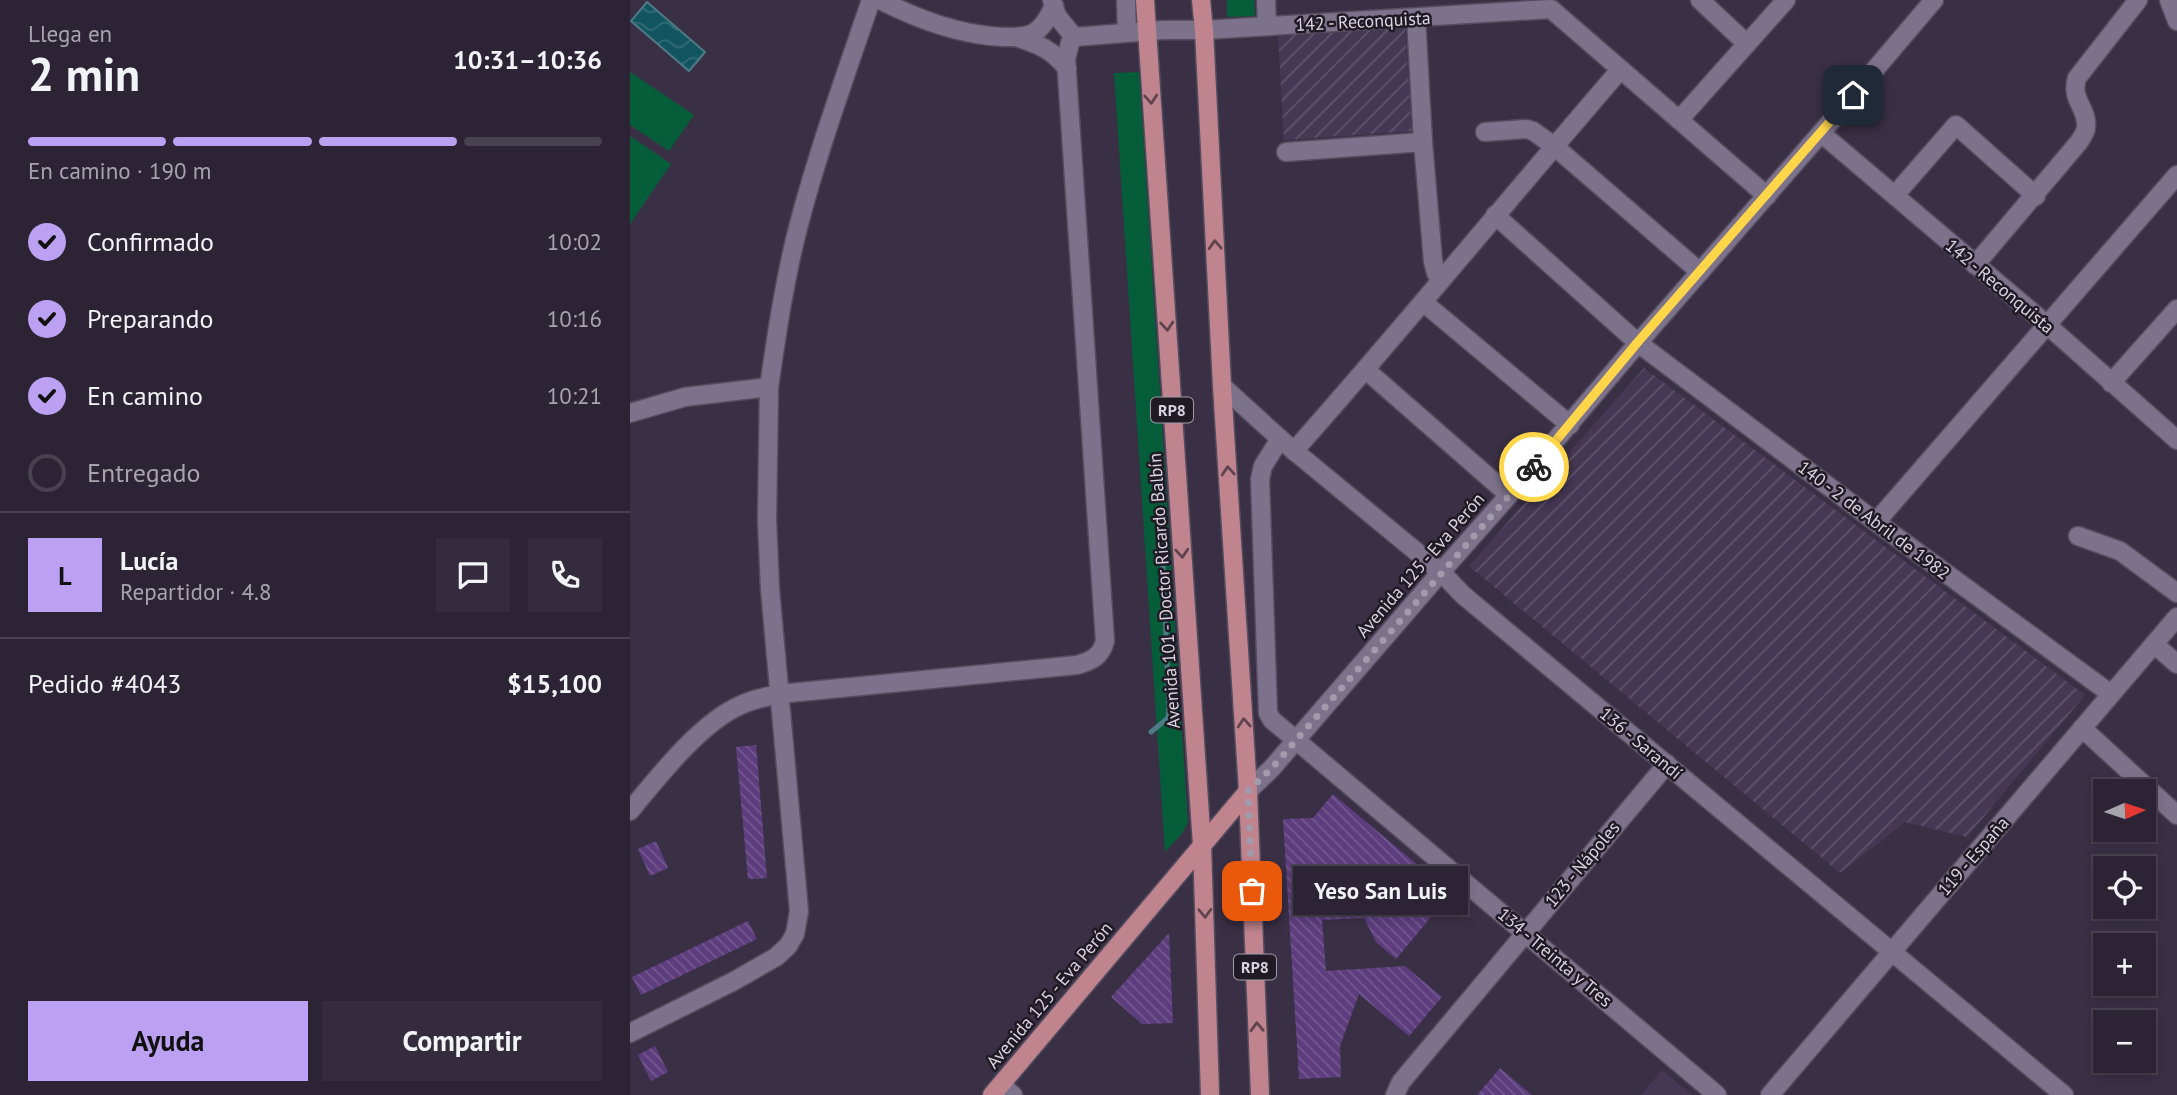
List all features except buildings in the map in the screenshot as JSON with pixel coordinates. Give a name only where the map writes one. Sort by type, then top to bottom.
[{"type":"main road","name":"Avenida 101 - Doctor Ricardo Balbín","points":[[1144,0],[1136,32],[1202,845],[1210,1095]]},
{"type":"main road","name":"RP8","points":[[1201,0],[1248,791],[1260,1095]]},
{"type":"main road","name":"Avenida 125 - Eva Perón","points":[[1002,1092],[1248,791]]},
{"type":"street","points":[[630,1033],[776,957],[788,946],[795,934],[799,911],[798,894],[779,694],[767,520],[769,387],[784,285],[799,224],[817,161],[871,0]]},
{"type":"street","points":[[880,0],[928,22],[955,30],[982,36],[1016,37],[1032,34],[1041,27],[1049,18],[1053,3]]},
{"type":"street","points":[[1126,0],[1136,32]]},
{"type":"street","points":[[1266,0],[1267,26]]},
{"type":"street","points":[[1700,0],[1748,44]]},
{"type":"street","points":[[1679,120],[1786,0]]},
{"type":"street","name":"Avenida 125 - Eva Perón","points":[[1248,791],[1272,768],[1570,425],[1637,343],[1934,0]]},
{"type":"street","points":[[1975,265],[2079,142],[2086,129],[2086,121],[2075,95],[2077,78],[2138,0]]},
{"type":"street","points":[[2169,0],[2177,21]]},
{"type":"street","points":[[630,811],[662,772],[713,723],[743,704],[779,694],[1077,665],[1092,660],[1104,648],[1067,68],[1067,50],[1074,37],[1057,16],[1053,3]]},
{"type":"street","name":"142 - Reconquista","points":[[1074,37],[1416,18],[1553,4],[1620,70],[1767,196]]},
{"type":"street","points":[[1416,18],[1433,261],[1441,280]]},
{"type":"street","points":[[1016,37],[1044,47],[1055,54],[1067,68]]},
{"type":"street","name":"134 - Treinta y Tres","points":[[1620,70],[1366,370],[1263,466],[1260,479],[1266,700],[1272,720],[1717,1095]]},
{"type":"street","points":[[1895,195],[1956,125],[2036,195]]},
{"type":"street","points":[[1485,132],[1526,129],[1533,131],[1700,272]]},
{"type":"street","name":"142 - Reconquista","points":[[1821,133],[2046,324],[2177,440]]},
{"type":"street","points":[[1286,152],[1423,142]]},
{"type":"street","points":[[1876,522],[2177,175]]},
{"type":"street","name":"140 - 2 de Abril de 1982","points":[[1495,215],[1637,343],[2111,694]]},
{"type":"street","points":[[1423,302],[1570,425]]},
{"type":"street","points":[[2110,383],[2177,309]]},
{"type":"street","points":[[1366,370],[1509,495]]},
{"type":"street","name":"136 - Sarandí","points":[[1222,386],[1287,445],[1441,572],[1463,595],[2064,1095]]},
{"type":"street","points":[[630,413],[685,397],[769,387]]},
{"type":"street","points":[[2078,536],[2120,551],[2177,593]]},
{"type":"street","name":"119 - España","points":[[1770,1095],[2177,617]]},
{"type":"street","points":[[2154,644],[2177,664]]},
{"type":"street","points":[[2082,728],[2177,816]]},
{"type":"street","name":"123 - Nápoles","points":[[1395,1095],[1401,1083],[1525,932],[1667,764]]},
{"type":"shaded area","points":[[1405,28],[1412,131],[1284,140],[1278,36]]},
{"type":"shaded area","points":[[1644,368],[2085,695],[1967,837],[1905,822],[1840,873],[1469,566]]},
{"type":"shaded area","points":[[1662,1070],[1692,1095],[1641,1095]]},
{"type":"green space","points":[[1227,0],[1254,0],[1255,16],[1227,17]]},
{"type":"green space","points":[[630,72],[694,115],[669,151],[630,125]]},
{"type":"green space","points":[[1139,72],[1188,823],[1165,852],[1114,73]]},
{"type":"green space","points":[[630,136],[671,164],[630,224]]},
{"type":"water","points":[[647,2],[705,52],[689,71],[631,21]]},
{"type":"waterway","points":[[1151,732],[1168,718],[1169,708],[1163,566]]},
{"type":"way so far","points":[[1252,891],[1248,791],[1272,768],[1534,467]]},
{"type":"place","name":"Yeso San Luis","points":[[1252,891]]},
{"type":"route","points":[[1534,467],[1637,343],[1853,95]]}]
